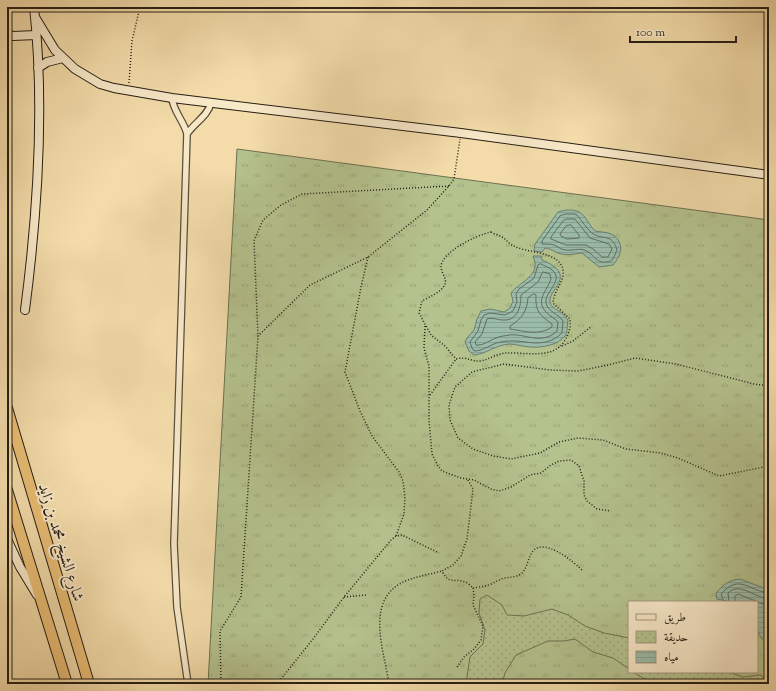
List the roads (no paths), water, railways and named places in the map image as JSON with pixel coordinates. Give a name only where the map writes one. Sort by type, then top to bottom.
[{"type":"highway","name":"شارع الشيخ محمد بن زايد","points":[[7,408],[89,684]]},
{"type":"highway","points":[[7,490],[67,684]]},
{"type":"street","points":[[25,310],[37,189],[39,121],[38,68],[34,7]]},
{"type":"street","points":[[35,17],[48,40],[63,58],[75,69],[87,77],[114,88],[172,98],[461,133],[769,175]]},
{"type":"street","points":[[7,34],[13,36],[36,35]]},
{"type":"street","points":[[38,68],[47,62],[63,58]]},
{"type":"street","points":[[172,98],[174,108],[183,122],[187,134],[174,544],[177,607],[188,684]]},
{"type":"street","points":[[187,134],[208,112],[212,103]]},
{"type":"street","points":[[7,540],[27,579],[42,602]]},
{"type":"water","points":[[566,210],[581,213],[595,231],[609,233],[616,237],[619,241],[621,249],[613,265],[599,267],[582,253],[564,254],[545,248],[542,252],[534,251],[535,244],[558,212]]},
{"type":"water","points":[[533,256],[541,256],[542,260],[552,265],[560,275],[560,280],[552,293],[550,302],[553,307],[562,313],[568,320],[565,336],[554,344],[545,346],[528,347],[509,344],[474,355],[469,351],[465,342],[474,330],[481,311],[490,309],[504,312],[510,308],[513,301],[511,293],[529,278],[535,269]]},
{"type":"water","points":[[740,579],[769,590],[769,644],[760,637],[758,632],[758,601],[727,601],[717,599],[716,593],[722,587],[730,581]]}]
